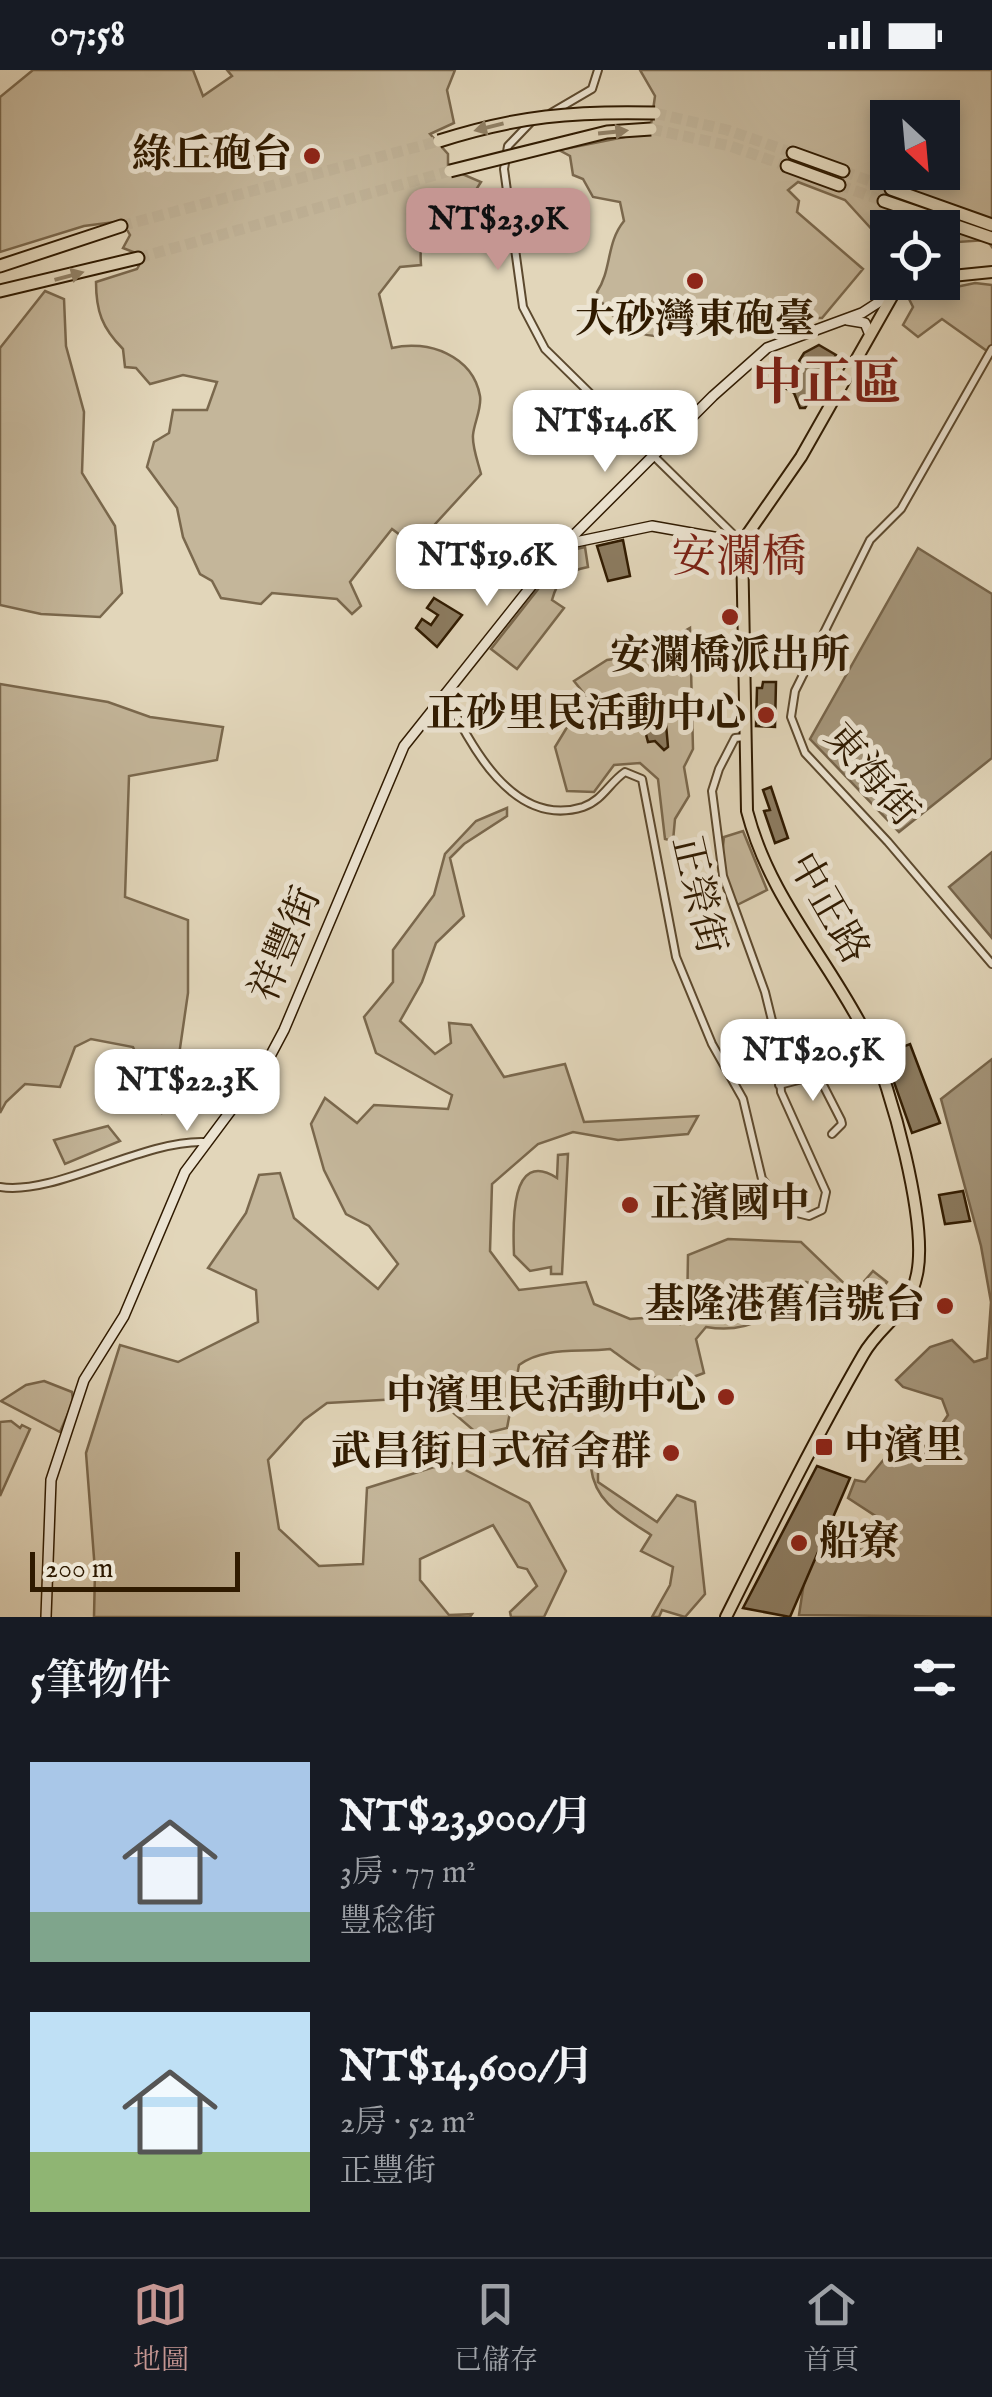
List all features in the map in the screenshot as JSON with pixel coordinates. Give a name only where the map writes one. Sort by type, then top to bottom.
[{"type":"highway","points":[[439,141],[528,117],[578,111],[655,114]]},
{"type":"highway","points":[[450,172],[607,132],[652,129]]},
{"type":"highway","points":[[793,152],[843,171]]},
{"type":"highway","points":[[787,166],[839,185]]},
{"type":"highway","points":[[992,225],[887,195],[992,238]]},
{"type":"highway","points":[[16,288],[5,264],[122,226]]},
{"type":"highway","points":[[0,291],[138,258]]},
{"type":"main road","points":[[960,275],[992,272]]},
{"type":"main road","points":[[742,542],[801,458],[890,300]]},
{"type":"main road","name":"中正路","points":[[726,1617],[866,1350],[901,1313],[918,1263],[908,1160],[878,1064],[854,1015],[793,920],[758,847],[747,811],[742,542]]},
{"type":"street","points":[[598,70],[597,80],[585,96],[525,125],[508,146],[504,170],[522,308],[545,349],[742,542]]},
{"type":"street","points":[[560,550],[733,376],[767,348],[842,320],[879,300]]},
{"type":"street","points":[[842,320],[865,323],[870,335]]},
{"type":"street","name":"東海街","points":[[992,349],[901,510],[870,540],[790,708],[795,736],[812,763],[888,842],[992,964]]},
{"type":"street","points":[[586,522],[586,533],[592,536]]},
{"type":"street","name":"祥豐街","points":[[46,1617],[51,1480],[84,1380],[124,1316],[185,1172],[267,1062],[404,746],[560,550],[592,536],[652,526],[742,542]]},
{"type":"street","name":"正榮街","points":[[444,693],[459,722],[503,784],[526,804],[544,810],[582,807],[599,799],[625,772],[642,779],[676,957],[712,1044],[742,1099],[762,1179],[776,1197],[797,1213],[809,1216],[822,1210],[826,1192],[780,1084],[774,1028],[765,992],[728,898],[717,844],[714,782],[735,738],[745,737]]},
{"type":"street","points":[[780,1084],[818,1075],[842,1124],[832,1134]]},
{"type":"street","points":[[0,1187],[30,1186],[190,1142],[204,1142]]},
{"type":"shaded area","points":[[33,70],[193,70],[203,96],[232,76],[227,70],[455,70],[447,90],[454,123],[430,134],[448,154],[448,168],[481,182],[463,206],[428,229],[422,242],[421,265],[400,267],[379,294],[392,348],[420,346],[447,354],[459,361],[476,382],[480,401],[473,440],[481,474],[415,546],[392,529],[350,582],[361,606],[352,614],[337,599],[272,593],[261,604],[221,598],[212,581],[200,574],[183,537],[177,508],[147,467],[154,442],[169,433],[173,410],[207,410],[217,382],[183,375],[150,384],[136,368],[125,367],[123,349],[102,318],[96,282],[137,269],[142,260],[123,248],[130,235],[122,221],[84,226],[0,252],[0,97]]},
{"type":"shaded area","points":[[640,70],[992,70],[992,247],[987,240],[960,242],[960,210],[870,210],[870,227],[845,200],[798,182],[788,190],[799,201],[797,212],[863,269],[822,318],[759,315],[709,330],[662,327],[655,336],[637,332],[613,315],[597,292],[614,238],[624,221],[620,202],[593,197],[583,179],[573,175],[570,156],[559,150],[650,132],[655,96]]},
{"type":"shaded area","points":[[992,285],[992,345],[987,351],[942,319],[918,337],[903,325],[913,307],[910,300],[960,300],[960,286]]},
{"type":"shaded area","points":[[45,291],[64,299],[66,346],[84,412],[82,473],[115,526],[122,593],[100,617],[41,614],[0,605],[0,348]]},
{"type":"shaded area","points":[[585,547],[588,567],[569,573],[560,581],[552,600],[564,608],[517,669],[491,649],[568,551]]},
{"type":"shaded area","points":[[918,548],[992,594],[992,758],[899,832],[810,739]]},
{"type":"shaded area","points":[[690,628],[693,749],[684,767],[689,796],[675,819],[673,841],[665,839],[658,779],[640,763],[614,765],[594,792],[567,791],[555,747],[586,696],[574,681],[607,660],[643,655]]},
{"type":"shaded area","points":[[0,684],[108,702],[150,717],[223,727],[217,760],[129,776],[125,897],[188,920],[188,993],[178,1062],[187,1097],[162,1113],[133,1047],[91,1039],[75,1047],[60,1087],[25,1084],[0,1113]]},
{"type":"shaded area","points":[[507,808],[507,816],[450,858],[464,916],[436,943],[422,982],[400,1021],[435,1054],[451,1043],[449,1023],[471,1025],[504,1077],[565,1064],[584,1122],[698,1116],[688,1134],[618,1140],[573,1132],[538,1144],[492,1184],[490,1251],[519,1290],[586,1282],[594,1304],[630,1319],[657,1317],[680,1324],[687,1311],[688,1255],[728,1239],[801,1242],[854,1293],[873,1271],[887,1282],[869,1307],[820,1312],[820,1287],[806,1282],[762,1319],[737,1328],[706,1327],[696,1339],[704,1373],[689,1378],[654,1377],[610,1349],[551,1353],[529,1359],[519,1365],[507,1428],[479,1435],[435,1397],[327,1403],[304,1420],[268,1460],[279,1529],[319,1566],[363,1564],[367,1488],[450,1462],[529,1503],[566,1571],[544,1617],[511,1617],[510,1612],[537,1586],[527,1569],[518,1567],[493,1525],[420,1559],[420,1580],[449,1615],[472,1614],[470,1617],[94,1617],[95,1571],[86,1453],[120,1345],[178,1362],[258,1322],[256,1290],[208,1268],[246,1213],[259,1175],[280,1173],[294,1218],[378,1289],[398,1264],[369,1226],[346,1214],[324,1170],[311,1124],[325,1098],[357,1123],[374,1105],[448,1109],[452,1095],[376,1053],[364,1017],[393,982],[393,950],[434,895],[445,854],[476,821]]},
{"type":"shaded area","points":[[743,831],[767,890],[737,905],[726,882],[723,845],[724,837]]},
{"type":"shaded area","points":[[992,852],[992,938],[949,887]]},
{"type":"shaded area","points":[[992,1059],[992,1617],[799,1615],[806,1569],[820,1548],[852,1561],[877,1517],[848,1498],[855,1480],[865,1482],[885,1458],[928,1444],[948,1415],[942,1399],[903,1387],[896,1380],[930,1347],[952,1340],[974,1362],[987,1358],[991,1302],[981,1246],[941,1099]]},
{"type":"shaded area","points":[[108,1126],[120,1141],[65,1164],[54,1140]]},
{"type":"shaded area","points":[[568,1154],[562,1274],[551,1274],[551,1267],[530,1271],[514,1255],[517,1195],[530,1173],[541,1171],[557,1178],[558,1155]]},
{"type":"shaded area","points":[[44,1381],[72,1392],[73,1402],[60,1432],[1,1401],[26,1385]]},
{"type":"shaded area","points":[[11,1421],[30,1429],[0,1496],[0,1422]]},
{"type":"shaded area","points":[[598,1466],[598,1482],[657,1522],[677,1495],[695,1502],[705,1594],[685,1617],[662,1610],[659,1617],[652,1617],[670,1585],[673,1567],[641,1551],[651,1535],[621,1515],[598,1491],[591,1468]]},
{"type":"building","points":[[819,345],[836,355],[805,408],[800,408],[794,393],[783,387],[804,353]]},
{"type":"building","points":[[623,540],[630,576],[608,581],[597,546]]},
{"type":"building","points":[[434,598],[462,615],[437,647],[416,628],[422,619],[431,625],[438,615],[427,608]]},
{"type":"building","name":"正砂里民活動中心","points":[[763,682],[776,682],[775,727],[756,726],[757,688],[762,688]]},
{"type":"building","points":[[665,713],[668,747],[664,750],[655,741],[648,742],[641,715]]},
{"type":"building","points":[[771,787],[788,838],[775,843],[764,811],[770,810],[763,790]]},
{"type":"building","points":[[910,1044],[940,1123],[912,1133],[884,1054]]},
{"type":"building","points":[[963,1191],[970,1221],[945,1224],[939,1195]]},
{"type":"building","name":"船寮","points":[[817,1466],[850,1478],[790,1617],[743,1608]]},
{"type":"tunnel","points":[[655,113],[727,130],[793,153]]},
{"type":"tunnel","points":[[651,129],[730,146],[787,166]]},
{"type":"tunnel","points":[[121,226],[439,141]]},
{"type":"tunnel","points":[[138,258],[450,171]]},
{"type":"tunnel","points":[[843,171],[870,181]]},
{"type":"tunnel","points":[[839,185],[884,201]]},
{"type":"place","name":"綠丘砲台","points":[[312,156]]},
{"type":"place","name":"大砂灣東砲臺","points":[[695,281]]},
{"type":"place","name":"安瀾橋派出所","points":[[730,617]]},
{"type":"place","name":"正砂里民活動中心","points":[[766,715]]},
{"type":"place","name":"正濱國中","points":[[630,1205]]},
{"type":"place","name":"基隆港舊信號台","points":[[945,1306]]},
{"type":"place","name":"中濱里民活動中心","points":[[726,1397]]},
{"type":"place","name":"中濱里","points":[[824,1447]]},
{"type":"place","name":"武昌街日式宿舍群","points":[[671,1453]]},
{"type":"place","name":"船寮","points":[[799,1543]]},
{"type":"district","name":"中正區","points":[[827,385]]},
{"type":"district","name":"安瀾橋","points":[[739,558]]}]
